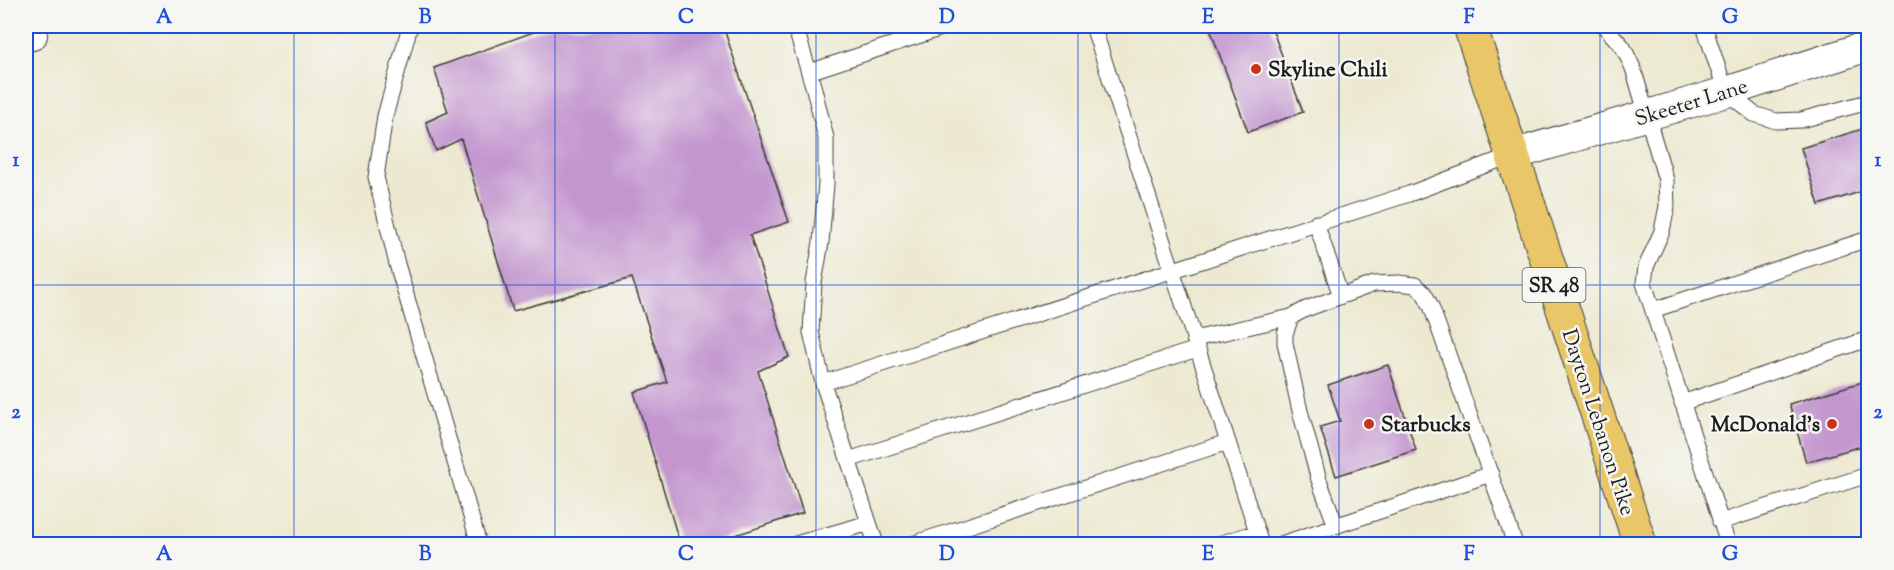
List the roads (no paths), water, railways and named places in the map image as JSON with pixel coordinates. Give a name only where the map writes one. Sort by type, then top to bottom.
[{"type":"main road","name":"Dayton Lebanon Pike","points":[[1470,26],[1640,544]]},
{"type":"street","name":"Skeeter Lane","points":[[1512,155],[1726,92],[1869,46]]},
{"type":"lane","points":[[410,26],[385,116],[376,177],[397,264],[479,544]]},
{"type":"lane","points":[[795,26],[826,138],[826,184],[814,283],[811,332],[823,383],[876,544]]},
{"type":"lane","points":[[809,72],[948,26]]},
{"type":"lane","points":[[1094,26],[1259,538],[1219,544]]},
{"type":"lane","points":[[1604,26],[1623,46],[1633,68],[1666,180],[1667,206],[1662,231],[1646,267],[1644,283],[1728,544]]},
{"type":"lane","points":[[1708,26],[1726,92],[1754,114],[1776,121],[1801,120],[1869,102]]},
{"type":"lane","points":[[823,383],[1408,194],[1512,155]]},
{"type":"lane","points":[[1316,223],[1341,296]]},
{"type":"lane","points":[[1653,310],[1869,239]]},
{"type":"lane","points":[[848,460],[1196,344],[1291,317],[1306,309],[1374,284],[1415,285],[1424,293],[1431,306],[1491,474],[1510,543]]},
{"type":"lane","points":[[1291,317],[1285,334],[1285,343],[1300,411],[1319,480],[1336,526]]},
{"type":"lane","points":[[1682,403],[1869,339]]},
{"type":"lane","points":[[912,544],[1228,442]]},
{"type":"lane","points":[[1281,544],[1491,474]]},
{"type":"lane","points":[[1720,522],[1869,475]]},
{"type":"lane","points":[[796,544],[869,523]]},
{"type":"place","name":"Skyline Chili","points":[[1256,69]]},
{"type":"place","name":"Starbucks","points":[[1369,424]]},
{"type":"place","name":"McDonald's","points":[[1832,424]]}]
